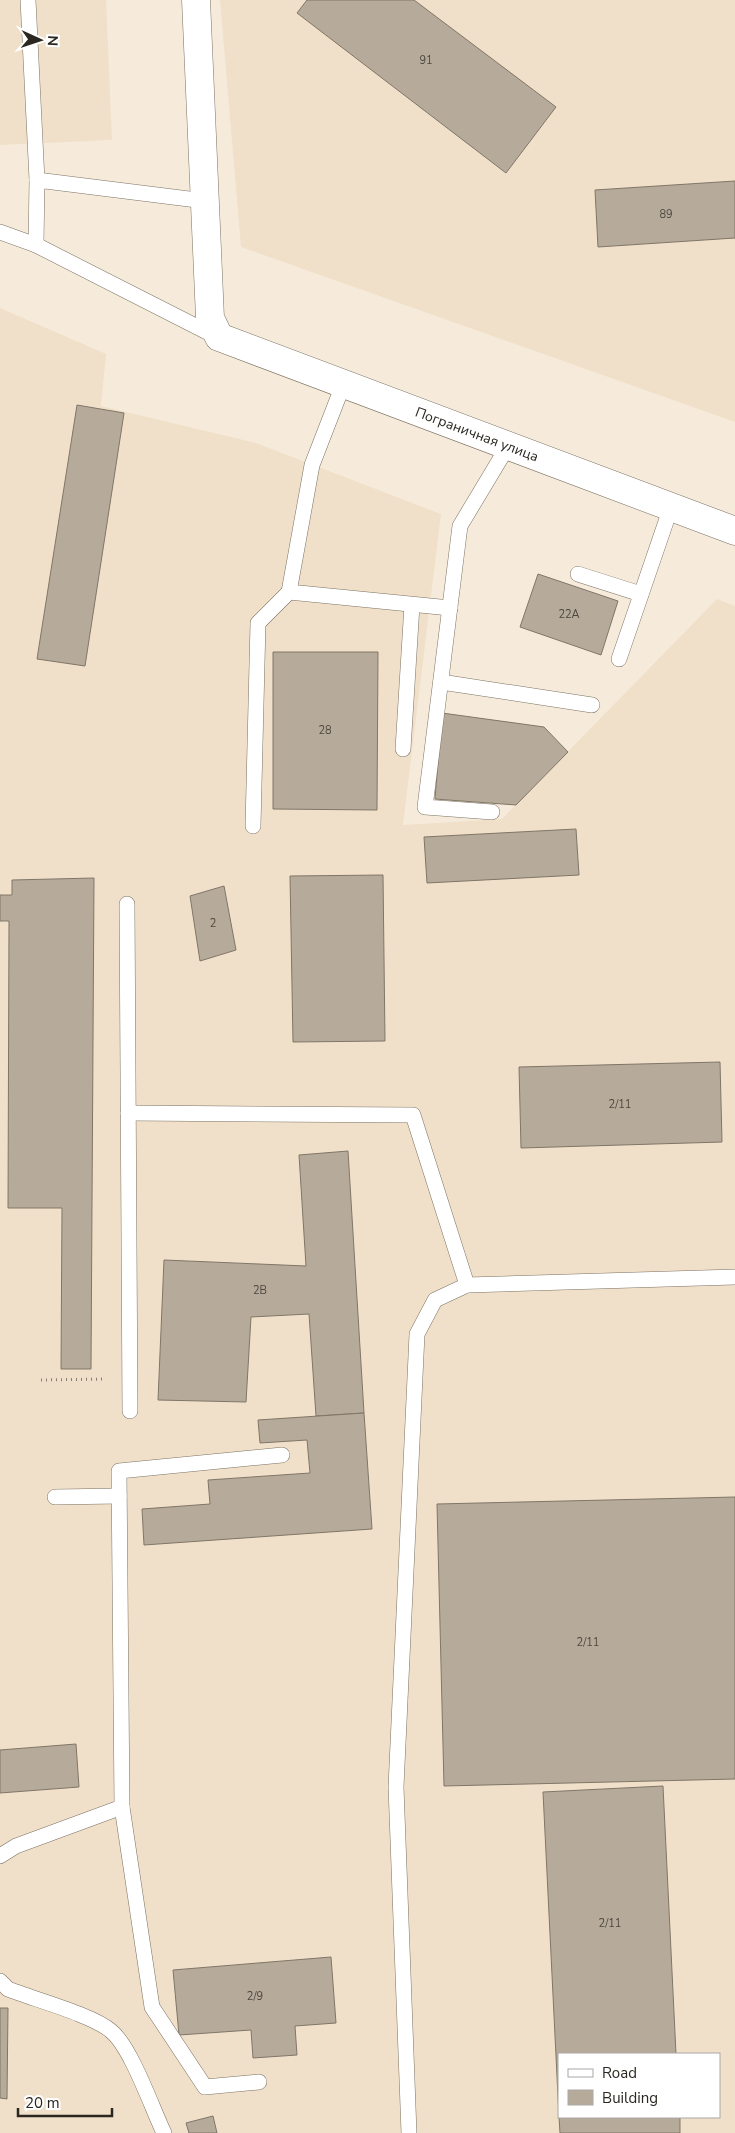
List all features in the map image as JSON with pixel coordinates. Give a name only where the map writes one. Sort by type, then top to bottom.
[{"type":"street","points":[[196,0],[210,318],[219,337]]},
{"type":"street","name":"Пограничная улица","points":[[219,337],[735,531]]},
{"type":"lane","points":[[28,0],[37,180],[36,245]]},
{"type":"lane","points":[[37,180],[205,201]]},
{"type":"lane","points":[[0,232],[36,245],[219,337]]},
{"type":"lane","points":[[253,826],[258,623],[289,592],[312,465],[343,384]]},
{"type":"lane","points":[[492,812],[425,807],[460,526],[508,446]]},
{"type":"lane","points":[[619,660],[671,507]]},
{"type":"lane","points":[[578,574],[641,594]]},
{"type":"lane","points":[[289,592],[450,608]]},
{"type":"lane","points":[[403,749],[412,605]]},
{"type":"lane","points":[[441,682],[592,705]]},
{"type":"lane","points":[[127,904],[130,1410]]},
{"type":"lane","points":[[128,1113],[413,1115],[467,1285]]},
{"type":"lane","points":[[409,2133],[396,1787],[418,1334],[435,1300],[467,1285],[735,1277]]},
{"type":"lane","points":[[260,2082],[204,2087],[152,2007],[122,1807],[119,1471],[282,1455]]},
{"type":"lane","points":[[55,1497],[119,1496]]},
{"type":"lane","points":[[0,1856],[16,1846],[122,1807]]},
{"type":"lane","points":[[0,1981],[8,1989],[89,2019],[112,2031],[126,2050],[164,2133]]},
{"type":"path","points":[[41,1380],[130,1379]]},
{"type":"shaded area","points":[[0,0],[106,0],[112,140],[0,145]]},
{"type":"shaded area","points":[[220,0],[735,0],[735,422],[241,247]]},
{"type":"shaded area","points":[[0,308],[106,354],[101,406],[256,443],[441,514],[403,825],[502,819],[717,599],[735,606],[735,2133],[0,2133]]},
{"type":"building","points":[[307,0],[414,0],[556,107],[506,173],[297,13]]},
{"type":"building","points":[[735,181],[735,238],[598,247],[595,190]]},
{"type":"building","points":[[77,405],[124,413],[85,666],[37,659]]},
{"type":"building","points":[[538,574],[618,601],[601,655],[520,627]]},
{"type":"building","points":[[273,652],[378,652],[377,810],[273,809]]},
{"type":"building","points":[[442,713],[544,727],[568,752],[516,805],[435,799]]},
{"type":"building","points":[[576,829],[579,875],[427,883],[424,837]]},
{"type":"building","points":[[383,875],[385,1041],[293,1042],[290,876]]},
{"type":"building","points":[[94,878],[91,1369],[61,1369],[62,1208],[8,1208],[9,921],[0,921],[0,895],[12,895],[12,880]]},
{"type":"building","points":[[224,886],[236,950],[200,961],[190,896]]},
{"type":"building","points":[[720,1062],[722,1142],[521,1148],[519,1067]]},
{"type":"building","points":[[348,1151],[364,1413],[316,1416],[309,1314],[251,1317],[246,1402],[158,1400],[164,1260],[306,1266],[299,1155]]},
{"type":"building","points":[[364,1413],[372,1529],[144,1545],[142,1509],[210,1504],[208,1480],[310,1473],[307,1440],[260,1443],[258,1420]]},
{"type":"building","points":[[735,1497],[735,1779],[444,1786],[437,1504]]},
{"type":"building","points":[[76,1744],[79,1787],[0,1793],[0,1750]]},
{"type":"building","points":[[663,1786],[676,2053],[558,2053],[558,2097],[543,1792]]},
{"type":"building","points":[[331,1957],[336,2023],[295,2026],[297,2055],[253,2058],[251,2030],[179,2035],[173,1970]]},
{"type":"building","points":[[0,2008],[8,2008],[7,2099],[0,2098]]},
{"type":"building","points":[[213,2116],[217,2133],[189,2133],[186,2123]]},
{"type":"building","points":[[559,2118],[680,2118],[680,2133],[560,2133]]}]
